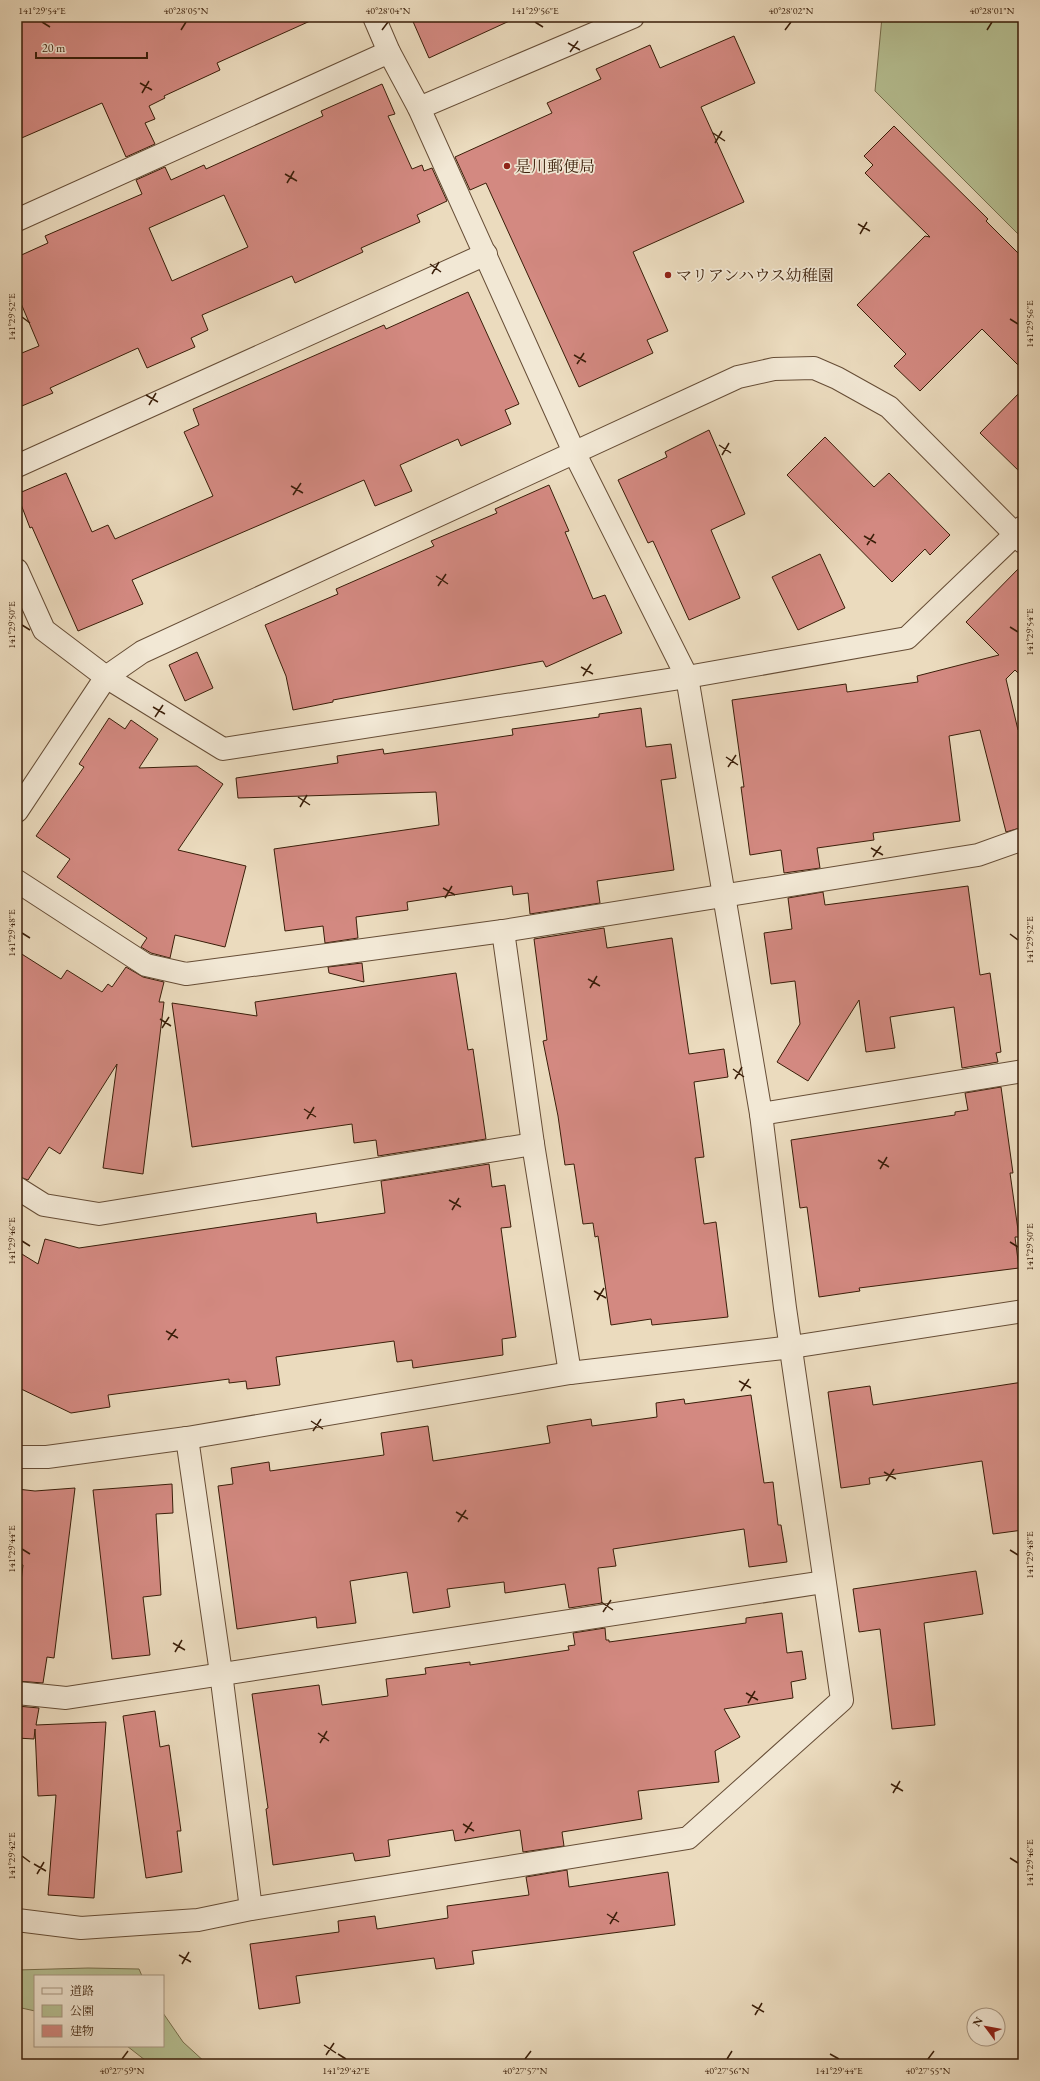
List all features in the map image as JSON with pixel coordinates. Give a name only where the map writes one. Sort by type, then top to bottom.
[{"type":"street","points":[[17,1920],[81,1928],[198,1920],[251,1909],[688,1838],[842,1700],[824,1582],[792,1347],[785,1308],[761,1114],[687,677],[574,452],[419,108],[389,52],[374,17]]},
{"type":"street","points":[[419,108],[633,17]]},
{"type":"street","points":[[17,220],[389,52]]},
{"type":"street","points":[[17,466],[486,254]]},
{"type":"street","points":[[17,570],[44,630],[106,677],[223,749],[687,677],[907,638],[1020,534],[889,407],[837,378],[814,368],[774,369],[738,377],[142,652],[106,677],[17,811]]},
{"type":"street","points":[[17,881],[146,965],[186,974],[503,931],[978,855],[1023,839]]},
{"type":"street","points":[[503,931],[533,1144],[570,1373]]},
{"type":"street","points":[[761,1114],[1023,1071]]},
{"type":"street","points":[[17,1188],[44,1205],[99,1214],[533,1144]]},
{"type":"street","points":[[17,1457],[47,1458],[187,1438],[570,1373],[792,1347],[1023,1311]]},
{"type":"street","points":[[187,1438],[221,1673],[251,1909]]},
{"type":"street","points":[[17,1693],[66,1698],[221,1673],[824,1582]]},
{"type":"green space","points":[[882,17],[1023,17],[1023,239],[875,91]]},
{"type":"green space","points":[[88,1968],[139,1969],[142,1975],[34,1975],[34,2011],[17,2007],[17,1970]]},
{"type":"green space","points":[[164,2014],[183,2042],[207,2064],[150,2064],[128,2047],[164,2047]]},
{"type":"building","points":[[17,17],[319,17],[217,63],[220,70],[164,96],[165,98],[149,106],[155,119],[145,123],[155,144],[126,157],[102,103],[17,140]]},
{"type":"building","points":[[411,17],[518,17],[429,58]]},
{"type":"building","points":[[734,36],[755,83],[701,107],[744,202],[633,252],[668,331],[647,340],[653,353],[579,387],[486,183],[470,190],[455,157],[552,113],[547,103],[601,79],[596,69],[650,45],[660,68]]},
{"type":"building","points":[[382,84],[395,114],[388,116],[412,169],[422,165],[424,171],[432,168],[447,201],[417,215],[420,222],[361,248],[363,252],[295,283],[292,276],[202,315],[208,330],[191,338],[195,347],[147,368],[138,348],[50,388],[53,393],[17,408],[17,355],[39,346],[17,294],[17,257],[48,243],[45,236],[142,194],[136,180],[165,167],[171,180],[204,165],[206,169],[323,116],[321,111]],"holes":[[[224,195],[248,247],[172,281],[149,228]]]},
{"type":"building","points":[[894,126],[988,219],[986,221],[1023,258],[1023,370],[982,329],[920,391],[894,366],[906,354],[857,305],[925,236],[930,237],[865,173],[873,165],[864,156]]},
{"type":"building","points":[[468,292],[519,404],[505,410],[511,424],[461,446],[458,439],[400,465],[412,491],[375,506],[364,480],[132,580],[143,604],[78,631],[32,527],[30,528],[17,494],[66,473],[92,532],[108,525],[115,539],[213,496],[184,432],[199,425],[193,409],[384,325],[386,329]]},
{"type":"building","points":[[1023,389],[1023,475],[980,433]]},
{"type":"building","points":[[709,430],[745,514],[711,530],[740,598],[689,620],[653,541],[648,543],[618,480],[667,457],[665,452]]},
{"type":"building","points":[[825,437],[874,487],[889,473],[950,535],[930,555],[925,549],[892,582],[787,475]]},
{"type":"building","points":[[549,485],[569,531],[565,532],[593,599],[605,595],[622,633],[546,667],[543,661],[333,700],[333,702],[293,710],[286,676],[265,625],[338,594],[336,589],[434,546],[431,541],[497,513],[495,509]]},
{"type":"building","points":[[820,554],[845,608],[798,630],[772,577]]},
{"type":"building","points":[[1023,564],[1023,678],[1015,670],[1006,679],[1018,730],[1023,729],[1023,827],[1006,832],[980,730],[949,736],[960,821],[873,833],[874,840],[817,848],[820,868],[784,873],[781,850],[750,855],[741,787],[744,787],[732,700],[846,684],[847,692],[918,682],[917,676],[999,655],[966,622]]},
{"type":"building","points":[[197,652],[213,688],[185,701],[169,665]]},
{"type":"building","points":[[641,708],[646,747],[671,744],[676,778],[661,780],[674,870],[597,881],[600,903],[530,914],[528,893],[513,895],[512,886],[407,902],[408,910],[356,917],[358,938],[325,943],[323,926],[285,931],[274,849],[439,825],[436,792],[238,798],[236,778],[338,763],[337,756],[383,749],[384,754],[513,735],[512,729],[599,717],[599,714]]},
{"type":"building","points":[[109,718],[125,729],[131,720],[158,739],[139,768],[197,766],[223,784],[178,850],[246,866],[225,947],[175,935],[170,958],[151,953],[141,947],[147,938],[57,877],[70,859],[36,836],[84,767],[79,764]]},
{"type":"building","points":[[968,886],[980,975],[990,973],[1001,1052],[996,1053],[998,1062],[962,1068],[954,1007],[890,1017],[895,1048],[866,1052],[859,1000],[808,1081],[777,1062],[800,1024],[795,981],[771,984],[764,933],[792,929],[788,898],[823,892],[825,905]]},
{"type":"building","points":[[604,928],[607,948],[672,938],[689,1054],[724,1049],[728,1077],[694,1082],[704,1157],[695,1158],[704,1224],[716,1222],[728,1317],[652,1325],[651,1319],[611,1325],[598,1236],[595,1237],[593,1223],[583,1224],[574,1164],[565,1165],[558,1116],[543,1041],[547,1040],[534,939]]},
{"type":"building","points":[[17,951],[61,979],[67,970],[102,992],[108,984],[112,987],[126,967],[143,977],[164,982],[159,1002],[164,1002],[143,1174],[103,1168],[117,1064],[60,1154],[49,1147],[28,1180],[17,1176]]},
{"type":"building","points":[[362,963],[364,982],[329,973],[328,967]]},
{"type":"building","points":[[456,973],[468,1050],[473,1049],[486,1139],[378,1156],[376,1140],[354,1143],[352,1124],[192,1147],[172,1003],[257,1016],[255,1002]]},
{"type":"building","points":[[1001,1087],[1013,1173],[1010,1173],[1019,1237],[1015,1237],[1019,1268],[859,1288],[860,1291],[819,1297],[807,1207],[800,1208],[791,1140],[955,1115],[955,1112],[968,1110],[965,1093]]},
{"type":"building","points":[[489,1164],[492,1187],[505,1185],[511,1227],[501,1228],[516,1337],[502,1339],[503,1355],[413,1368],[412,1360],[397,1362],[394,1341],[276,1357],[280,1385],[247,1389],[246,1381],[229,1383],[229,1379],[108,1395],[110,1407],[71,1413],[17,1387],[17,1251],[38,1264],[45,1239],[79,1248],[316,1213],[317,1223],[385,1213],[381,1181]]},
{"type":"building","points":[[1023,1382],[1023,1530],[993,1534],[982,1461],[869,1478],[870,1484],[841,1488],[828,1392],[870,1386],[873,1405]]},
{"type":"building","points":[[751,1395],[764,1483],[773,1482],[778,1525],[781,1525],[787,1562],[749,1567],[744,1529],[613,1549],[616,1566],[598,1568],[602,1603],[569,1608],[565,1584],[505,1593],[504,1582],[447,1589],[450,1607],[413,1613],[407,1572],[350,1581],[356,1623],[317,1628],[316,1617],[237,1629],[218,1486],[233,1484],[231,1468],[269,1462],[270,1471],[384,1455],[381,1433],[428,1426],[433,1461],[550,1443],[547,1426],[591,1419],[592,1426],[657,1417],[656,1403],[684,1399],[685,1404]]},
{"type":"building","points":[[172,1484],[173,1513],[156,1514],[161,1595],[143,1597],[150,1655],[112,1659],[93,1490]]},
{"type":"building","points":[[75,1488],[54,1658],[47,1657],[43,1683],[17,1681],[17,1613],[23,1565],[17,1564],[17,1489],[35,1491]]},
{"type":"building","points":[[976,1571],[983,1614],[924,1623],[935,1725],[892,1729],[880,1629],[859,1632],[853,1589]]},
{"type":"building","points":[[782,1613],[787,1653],[802,1651],[806,1679],[791,1682],[793,1698],[724,1709],[740,1737],[715,1751],[719,1782],[638,1791],[642,1819],[562,1832],[564,1846],[523,1852],[520,1830],[455,1841],[453,1830],[388,1840],[390,1856],[355,1861],[353,1853],[273,1865],[266,1809],[268,1808],[252,1694],[319,1685],[322,1705],[388,1696],[386,1679],[426,1674],[425,1668],[470,1662],[470,1665],[569,1650],[568,1646],[575,1645],[573,1633],[605,1628],[606,1640],[609,1640],[609,1642],[746,1623],[746,1618]]},
{"type":"building","points":[[17,1706],[39,1708],[36,1725],[106,1722],[94,1898],[48,1895],[56,1795],[38,1796],[35,1729],[34,1739],[17,1738]]},
{"type":"building","points":[[155,1711],[160,1747],[169,1745],[181,1831],[177,1831],[182,1872],[146,1878],[123,1716]]},
{"type":"building","points":[[567,1870],[569,1887],[668,1872],[675,1925],[472,1951],[474,1964],[436,1969],[434,1958],[296,1976],[300,2003],[259,2009],[250,1944],[339,1932],[338,1921],[375,1916],[377,1929],[448,1918],[447,1906],[529,1895],[526,1877]]},
{"type":"place","name":"是川郵便局","points":[[507,166]]},
{"type":"place","name":"マリアンハウス幼稚園","points":[[668,275]]}]
